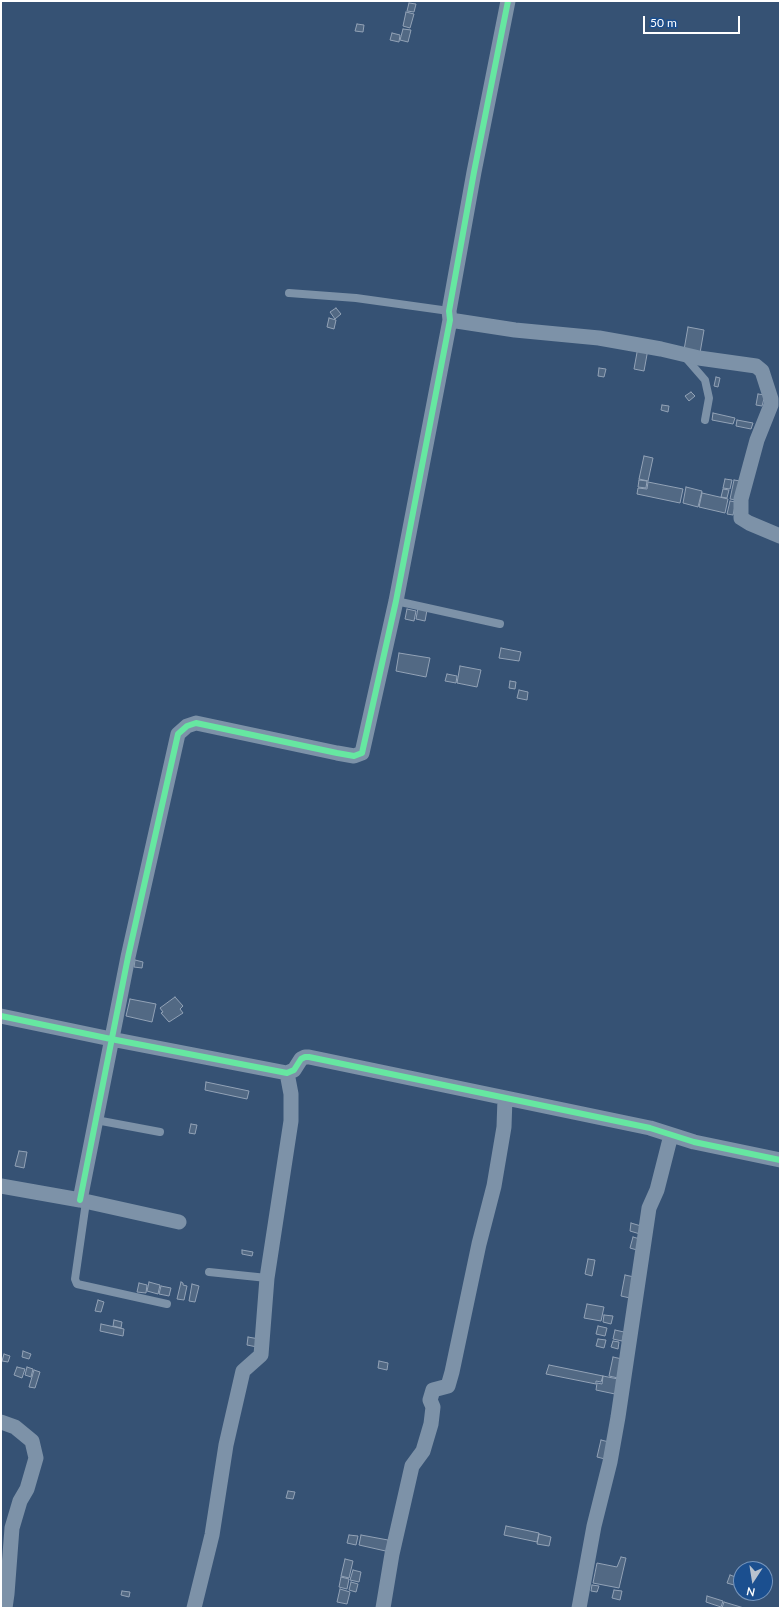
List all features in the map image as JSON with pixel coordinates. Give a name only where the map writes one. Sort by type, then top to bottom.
[{"type":"street","points":[[83,1201],[111,1039],[178,734],[187,726],[196,723],[337,753],[354,756],[362,753],[396,601],[450,316],[474,172],[508,1]]},
{"type":"street","points":[[450,316],[515,330],[599,338],[699,358],[756,366],[762,371],[771,399],[776,404],[757,440],[741,499],[742,518],[749,523],[780,536]]},
{"type":"street","points":[[1,1016],[111,1039],[294,1067],[309,1057],[650,1128],[694,1142],[780,1160]]},
{"type":"street","points":[[194,1608],[212,1535],[226,1445],[243,1371],[261,1355],[267,1278],[291,1121],[291,1094],[294,1067]]},
{"type":"street","points":[[383,1608],[392,1554],[412,1466],[423,1451],[431,1424],[433,1407],[430,1400],[431,1395],[433,1390],[448,1386],[479,1244],[494,1186],[504,1127],[505,1098]]},
{"type":"street","points":[[579,1608],[594,1526],[610,1462],[618,1417],[649,1208],[658,1190],[671,1135]]},
{"type":"street","points":[[1,1186],[83,1201],[179,1222]]},
{"type":"street","points":[[1,1422],[15,1427],[32,1441],[36,1458],[12,1528],[5,1608]]},
{"type":"lane","points":[[290,293],[356,298],[450,316]]},
{"type":"lane","points":[[677,353],[687,359],[705,380],[709,398],[705,420]]},
{"type":"lane","points":[[396,601],[500,624]]},
{"type":"lane","points":[[96,1120],[160,1132]]},
{"type":"lane","points":[[83,1201],[74,1279],[77,1284],[167,1304]]},
{"type":"lane","points":[[209,1272],[267,1278]]},
{"type":"building","points":[[409,3],[416,4],[414,12],[407,11]]},
{"type":"building","points":[[406,12],[414,14],[410,28],[403,26]]},
{"type":"building","points":[[357,24],[364,25],[363,32],[355,31]]},
{"type":"building","points":[[403,29],[411,30],[408,42],[400,40]]},
{"type":"building","points":[[392,33],[400,35],[399,42],[390,40]]},
{"type":"building","points":[[336,308],[341,314],[335,319],[330,312]]},
{"type":"building","points":[[329,318],[336,320],[334,329],[327,327]]},
{"type":"building","points":[[688,327],[704,330],[700,353],[684,350]]},
{"type":"building","points":[[638,347],[648,349],[644,371],[634,369]]},
{"type":"building","points":[[599,368],[606,369],[604,377],[598,376]]},
{"type":"building","points":[[716,377],[720,378],[718,387],[714,386]]},
{"type":"building","points":[[691,392],[695,396],[689,401],[685,396]]},
{"type":"building","points":[[758,394],[765,395],[762,406],[756,405]]},
{"type":"building","points":[[662,405],[669,406],[668,412],[661,410]]},
{"type":"building","points":[[713,413],[735,418],[733,424],[712,420]]},
{"type":"building","points":[[737,420],[753,423],[751,429],[736,426]]},
{"type":"building","points":[[644,456],[653,458],[648,481],[639,479]]},
{"type":"building","points":[[725,479],[732,480],[730,489],[723,488]]},
{"type":"building","points":[[639,480],[647,481],[646,488],[638,487]]},
{"type":"building","points":[[734,480],[740,481],[736,500],[730,499]]},
{"type":"building","points":[[648,482],[683,489],[680,503],[637,494],[638,488],[647,489]]},
{"type":"building","points":[[686,487],[702,491],[698,507],[683,503]]},
{"type":"building","points":[[723,489],[729,490],[727,498],[721,497]]},
{"type":"building","points":[[702,493],[728,499],[725,513],[699,507]]},
{"type":"building","points":[[730,501],[736,502],[733,515],[727,514]]},
{"type":"building","points":[[418,608],[427,610],[425,621],[416,619]]},
{"type":"building","points":[[407,609],[416,611],[414,621],[405,619]]},
{"type":"building","points":[[501,648],[521,652],[519,661],[499,658]]},
{"type":"building","points":[[399,653],[430,658],[426,677],[396,671]]},
{"type":"building","points":[[460,666],[481,670],[477,687],[457,683]]},
{"type":"building","points":[[447,674],[457,676],[456,683],[445,681]]},
{"type":"building","points":[[510,681],[516,682],[515,689],[509,688]]},
{"type":"building","points":[[519,690],[528,692],[527,700],[517,698]]},
{"type":"building","points":[[135,960],[143,962],[142,968],[134,967]]},
{"type":"building","points":[[175,997],[183,1006],[180,1009],[183,1013],[169,1022],[161,1013],[163,1012],[160,1008]]},
{"type":"building","points":[[130,999],[156,1004],[152,1022],[126,1016]]},
{"type":"building","points":[[206,1082],[249,1091],[247,1099],[205,1090]]},
{"type":"building","points":[[191,1124],[197,1125],[195,1134],[189,1133]]},
{"type":"building","points":[[19,1151],[27,1152],[24,1168],[15,1166]]},
{"type":"building","points":[[631,1223],[641,1226],[640,1234],[630,1231]]},
{"type":"building","points":[[633,1237],[640,1239],[637,1250],[630,1248]]},
{"type":"building","points":[[242,1250],[253,1252],[252,1256],[242,1254]]},
{"type":"building","points":[[588,1259],[595,1260],[592,1276],[585,1274]]},
{"type":"building","points":[[625,1275],[634,1277],[630,1298],[621,1296]]},
{"type":"building","points":[[149,1282],[160,1285],[158,1294],[147,1291]]},
{"type":"building","points":[[181,1282],[183,1285],[187,1286],[184,1300],[177,1299]]},
{"type":"building","points":[[139,1283],[147,1285],[146,1293],[137,1292]]},
{"type":"building","points":[[192,1284],[199,1286],[195,1302],[189,1301]]},
{"type":"building","points":[[161,1286],[171,1288],[169,1296],[159,1294]]},
{"type":"building","points":[[98,1300],[104,1302],[101,1312],[95,1311]]},
{"type":"building","points":[[587,1304],[604,1307],[601,1321],[584,1318]]},
{"type":"building","points":[[604,1315],[613,1316],[611,1324],[603,1322]]},
{"type":"building","points":[[114,1320],[122,1322],[121,1328],[113,1326]]},
{"type":"building","points":[[101,1324],[124,1329],[123,1336],[100,1331]]},
{"type":"building","points":[[598,1326],[607,1328],[605,1336],[596,1334]]},
{"type":"building","points":[[615,1330],[624,1332],[622,1341],[613,1339]]},
{"type":"building","points":[[248,1337],[259,1339],[257,1347],[247,1345]]},
{"type":"building","points":[[598,1339],[606,1340],[604,1348],[596,1346]]},
{"type":"building","points":[[613,1341],[619,1342],[618,1349],[611,1347]]},
{"type":"building","points":[[23,1351],[31,1354],[29,1359],[22,1357]]},
{"type":"building","points":[[4,1354],[10,1356],[8,1362],[2,1361]]},
{"type":"building","points":[[613,1357],[622,1359],[618,1378],[609,1376]]},
{"type":"building","points":[[379,1361],[388,1363],[387,1370],[378,1368]]},
{"type":"building","points":[[549,1365],[603,1376],[601,1382],[596,1381],[596,1384],[546,1374]]},
{"type":"building","points":[[17,1367],[25,1369],[22,1378],[14,1375]]},
{"type":"building","points":[[27,1367],[33,1369],[31,1377],[25,1375]]},
{"type":"building","points":[[34,1370],[40,1372],[35,1388],[29,1387]]},
{"type":"building","points":[[603,1376],[618,1379],[615,1394],[596,1390],[597,1383],[602,1384]]},
{"type":"building","points":[[601,1440],[609,1442],[605,1459],[597,1457]]},
{"type":"building","points":[[288,1491],[295,1492],[293,1499],[286,1498]]},
{"type":"building","points":[[506,1526],[539,1533],[537,1542],[504,1535]]},
{"type":"building","points":[[539,1534],[551,1537],[549,1546],[537,1544]]},
{"type":"building","points":[[349,1535],[358,1536],[356,1545],[347,1543]]},
{"type":"building","points":[[361,1535],[388,1540],[390,1552],[359,1545]]},
{"type":"building","points":[[621,1557],[626,1558],[619,1588],[593,1583],[597,1563],[617,1567]]},
{"type":"building","points":[[345,1559],[353,1561],[349,1578],[341,1576]]},
{"type":"building","points":[[353,1570],[361,1572],[359,1582],[350,1580]]},
{"type":"building","points":[[730,1575],[733,1576],[733,1585],[727,1583]]},
{"type":"building","points":[[341,1577],[349,1579],[347,1589],[339,1587]]},
{"type":"building","points":[[351,1582],[358,1584],[356,1592],[349,1590]]},
{"type":"building","points":[[592,1585],[599,1586],[597,1592],[591,1591]]},
{"type":"building","points":[[340,1589],[350,1592],[347,1604],[337,1602]]},
{"type":"building","points":[[614,1590],[622,1591],[620,1600],[612,1598]]},
{"type":"building","points":[[122,1591],[130,1592],[129,1597],[121,1595]]},
{"type":"building","points":[[707,1596],[723,1601],[721,1607],[706,1602]]},
{"type":"building","points":[[724,1602],[744,1608],[722,1608]]},
{"type":"cycle path","points":[[80,1200],[128,957],[178,734],[187,726],[196,723],[337,753],[354,756],[362,753],[396,601],[450,320],[449,311],[474,172],[508,1]]},
{"type":"cycle path","points":[[1,1016],[287,1073],[294,1070],[301,1059],[309,1057],[650,1128],[694,1142],[780,1160]]}]
